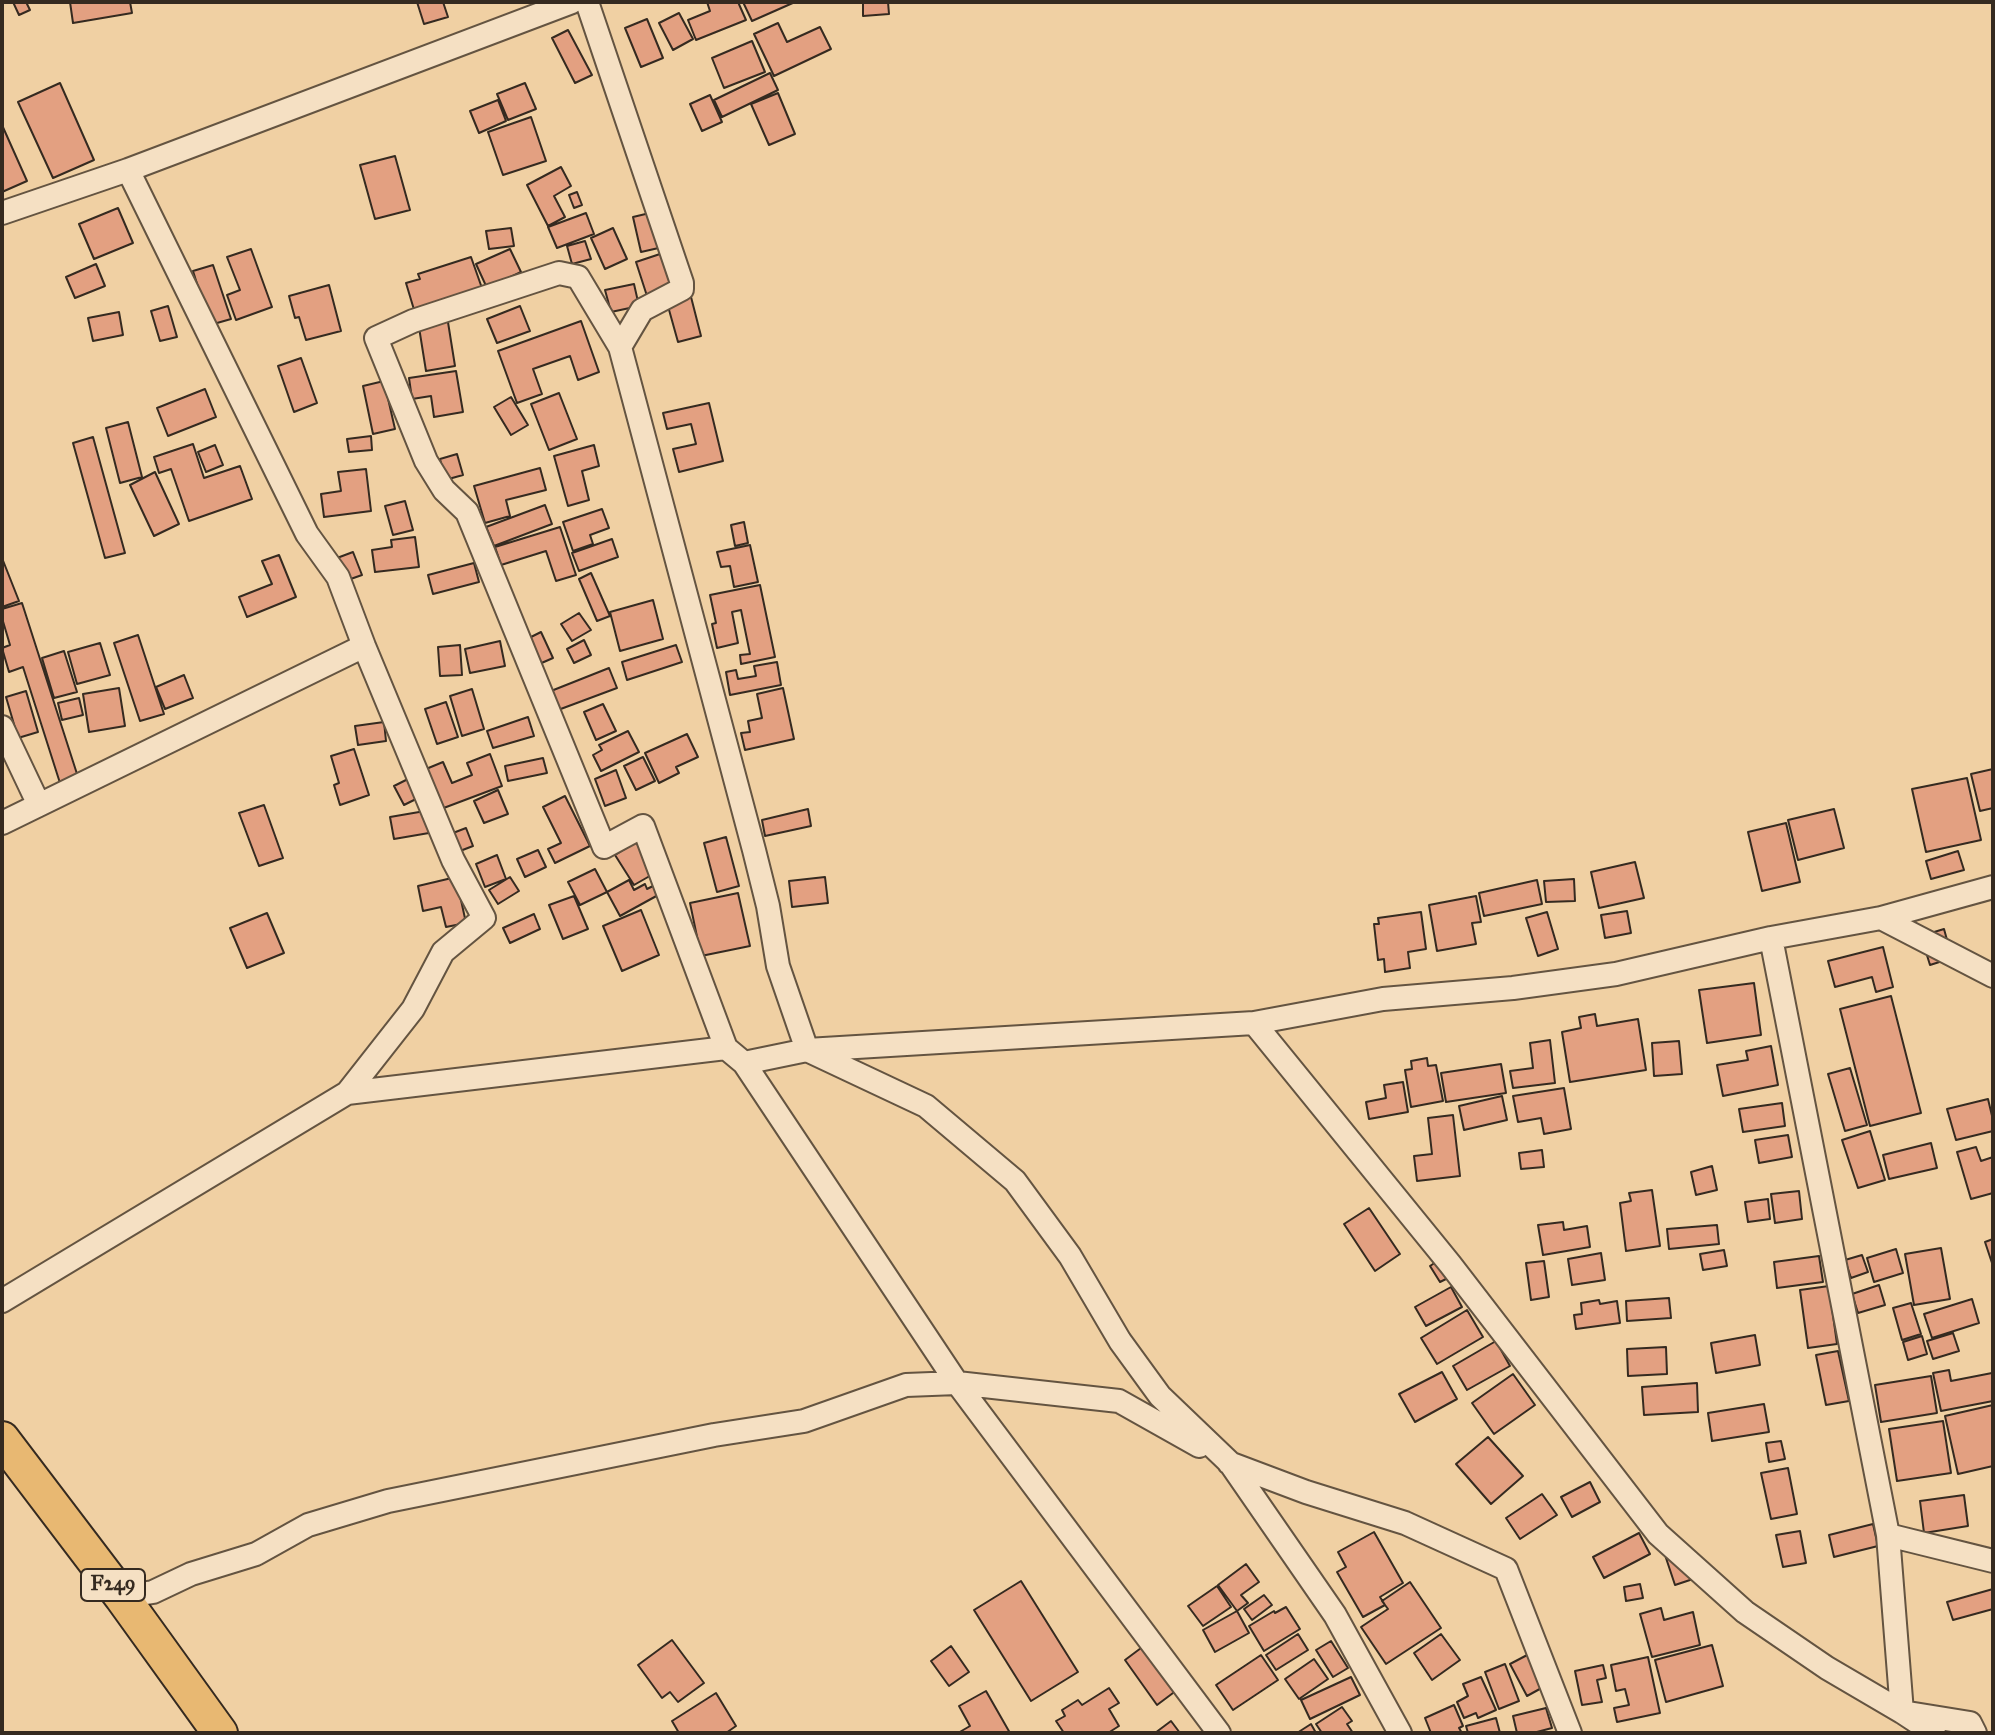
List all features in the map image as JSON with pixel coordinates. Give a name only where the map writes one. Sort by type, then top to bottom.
[{"type":"main road","name":"F249","points":[[2,1439],[220,1733]]},
{"type":"street","points":[[2,213],[128,170],[572,2]]},
{"type":"street","points":[[587,2],[682,283],[682,289],[642,310],[620,347]]},
{"type":"street","points":[[2,1301],[347,1093],[413,1009],[443,952],[484,918],[453,860],[338,577],[307,534],[128,170]]},
{"type":"street","points":[[1219,1733],[957,1383],[744,1063],[726,1048],[643,826],[604,847],[467,512],[444,490],[426,461],[376,338],[413,321],[559,273],[578,277],[620,347],[758,864],[778,966],[807,1050],[926,1106],[1015,1181],[1070,1256],[1120,1341],[1160,1396],[1230,1463],[1335,1615],[1400,1733]]},
{"type":"street","points":[[2,823],[364,646]]},
{"type":"street","points":[[2,727],[39,805]]},
{"type":"street","points":[[744,1063],[807,1050],[1254,1023],[1383,999],[1513,988],[1616,974],[1771,938],[1881,918],[1993,887]]},
{"type":"street","points":[[1881,918],[1993,976]]},
{"type":"street","points":[[1771,938],[1888,1535],[1902,1712]]},
{"type":"street","points":[[1254,1023],[1450,1264],[1658,1534],[1745,1612],[1827,1668],[1934,1733]]},
{"type":"street","points":[[347,1093],[726,1048]]},
{"type":"street","points":[[122,1597],[153,1592],[191,1574],[256,1554],[308,1525],[388,1501],[714,1435],[804,1421],[906,1385],[957,1383],[1119,1401],[1230,1463],[1306,1492],[1405,1523],[1506,1569],[1570,1733]]},
{"type":"street","points":[[1888,1535],[1993,1561]]},
{"type":"street","points":[[1902,1712],[1970,1723],[1975,1733]]},
{"type":"building","points":[[13,2],[26,2],[30,10],[19,15]]},
{"type":"building","points":[[70,2],[130,2],[132,13],[73,23]]},
{"type":"building","points":[[417,2],[443,2],[448,17],[424,24]]},
{"type":"building","points":[[707,2],[738,2],[746,20],[696,40],[688,20],[710,11]]},
{"type":"building","points":[[743,2],[795,2],[752,21]]},
{"type":"building","points":[[863,2],[888,2],[889,14],[863,16]]},
{"type":"building","points":[[679,13],[693,39],[673,50],[659,23]]},
{"type":"building","points":[[647,19],[663,58],[641,67],[625,28]]},
{"type":"building","points":[[778,23],[787,42],[820,27],[831,49],[774,76],[754,34]]},
{"type":"building","points":[[568,30],[592,75],[575,83],[552,38]]},
{"type":"building","points":[[752,41],[765,72],[724,88],[712,58]]},
{"type":"building","points":[[770,73],[778,90],[722,117],[714,100]]},
{"type":"building","points":[[60,83],[94,160],[53,178],[18,102]]},
{"type":"building","points":[[525,83],[536,109],[508,120],[497,94]]},
{"type":"building","points":[[778,93],[795,134],[769,145],[751,104]]},
{"type":"building","points":[[710,95],[722,122],[702,131],[690,104]]},
{"type":"building","points":[[498,100],[506,121],[479,133],[470,111]]},
{"type":"building","points":[[531,117],[546,161],[503,175],[488,132]]},
{"type":"building","points":[[2,125],[27,181],[2,192]]},
{"type":"building","points":[[395,156],[410,210],[375,219],[360,165]]},
{"type":"building","points":[[561,167],[571,186],[554,196],[565,217],[548,226],[527,185]]},
{"type":"building","points":[[577,192],[582,205],[574,208],[569,195]]},
{"type":"building","points":[[118,208],[133,243],[94,259],[79,224]]},
{"type":"building","points":[[654,212],[663,247],[641,252],[633,217]]},
{"type":"building","points":[[586,213],[594,234],[557,248],[548,227]]},
{"type":"building","points":[[511,228],[514,246],[489,249],[486,231]]},
{"type":"building","points":[[613,228],[627,259],[605,269],[591,238]]},
{"type":"building","points":[[585,241],[591,259],[572,264],[567,246]]},
{"type":"building","points":[[251,249],[272,307],[236,320],[227,295],[240,290],[227,257]]},
{"type":"building","points":[[510,249],[521,272],[487,288],[476,264]]},
{"type":"building","points":[[663,253],[674,288],[647,296],[636,262]]},
{"type":"building","points":[[471,257],[483,291],[415,313],[406,283],[420,279],[418,274]]},
{"type":"building","points":[[96,264],[105,286],[75,298],[66,277]]},
{"type":"building","points":[[213,265],[231,319],[210,325],[193,271]]},
{"type":"building","points":[[634,284],[639,306],[611,312],[605,290]]},
{"type":"building","points":[[329,285],[341,331],[306,340],[289,296]]},
{"type":"building","points":[[690,293],[701,336],[678,342],[666,299]]},
{"type":"building","points":[[168,306],[177,337],[160,341],[151,311]]},
{"type":"building","points":[[520,306],[530,331],[497,343],[487,319]]},
{"type":"building","points":[[119,312],[123,335],[93,341],[88,318]]},
{"type":"building","points":[[447,316],[455,366],[426,371],[418,321]]},
{"type":"building","points":[[581,321],[599,372],[578,380],[570,356],[533,369],[542,394],[517,403],[498,351]]},
{"type":"building","points":[[301,358],[317,403],[294,412],[278,366]]},
{"type":"building","points":[[456,371],[463,412],[434,417],[431,396],[412,399],[409,378]]},
{"type":"building","points":[[384,381],[395,429],[373,434],[363,386]]},
{"type":"building","points":[[205,389],[216,417],[168,436],[157,408]]},
{"type":"building","points":[[559,393],[577,439],[549,450],[531,404]]},
{"type":"building","points":[[511,397],[528,425],[511,435],[494,407]]},
{"type":"building","points":[[709,403],[723,461],[679,472],[673,449],[696,444],[691,424],[667,429],[663,413]]},
{"type":"building","points":[[128,422],[142,477],[120,483],[106,428]]},
{"type":"building","points":[[371,436],[372,450],[349,452],[347,439]]},
{"type":"building","points":[[93,437],[125,553],[105,558],[73,443]]},
{"type":"building","points":[[193,444],[204,478],[240,466],[252,499],[189,521],[171,469],[159,473],[154,457]]},
{"type":"building","points":[[215,445],[223,465],[206,472],[198,452]]},
{"type":"building","points":[[594,445],[599,466],[582,471],[589,500],[568,506],[554,456]]},
{"type":"building","points":[[457,454],[463,475],[445,480],[440,459]]},
{"type":"building","points":[[540,468],[546,490],[506,500],[510,516],[485,523],[474,486]]},
{"type":"building","points":[[366,469],[371,511],[324,517],[321,494],[341,491],[338,472]]},
{"type":"building","points":[[155,472],[179,524],[154,536],[130,485]]},
{"type":"building","points":[[405,501],[413,530],[393,535],[385,506]]},
{"type":"building","points":[[545,505],[552,524],[494,546],[486,527]]},
{"type":"building","points":[[602,509],[609,528],[590,535],[593,544],[573,551],[563,522]]},
{"type":"building","points":[[744,522],[748,543],[735,546],[731,525]]},
{"type":"building","points":[[560,527],[576,575],[556,581],[546,551],[501,565],[495,547]]},
{"type":"building","points":[[415,537],[419,567],[375,572],[372,550],[392,547],[391,540]]},
{"type":"building","points":[[612,539],[618,557],[579,571],[572,553]]},
{"type":"building","points":[[750,545],[758,582],[734,587],[730,566],[721,567],[717,552]]},
{"type":"building","points":[[353,552],[362,575],[345,581],[337,558]]},
{"type":"building","points":[[279,555],[296,597],[247,617],[239,597],[272,584],[262,561]]},
{"type":"building","points":[[2,558],[19,601],[2,607]]},
{"type":"building","points":[[474,563],[479,582],[433,594],[428,575]]},
{"type":"building","points":[[591,573],[610,616],[597,621],[579,579]]},
{"type":"building","points":[[760,585],[775,657],[741,664],[740,655],[750,654],[741,610],[732,612],[738,643],[717,648],[710,595]]},
{"type":"building","points":[[653,600],[663,639],[620,651],[610,612]]},
{"type":"building","points":[[22,603],[78,777],[60,783],[23,667],[9,672],[2,648],[10,645],[2,609]]},
{"type":"building","points":[[579,613],[591,630],[572,641],[561,624]]},
{"type":"building","points":[[541,632],[553,658],[537,665],[525,640]]},
{"type":"building","points":[[138,635],[164,714],[140,721],[114,643]]},
{"type":"building","points":[[584,640],[591,655],[574,663],[567,649]]},
{"type":"building","points":[[500,641],[505,666],[470,673],[465,649]]},
{"type":"building","points":[[100,643],[110,675],[77,684],[68,652]]},
{"type":"building","points":[[460,645],[462,675],[440,676],[438,647]]},
{"type":"building","points":[[676,645],[682,662],[627,680],[622,662]]},
{"type":"building","points":[[64,651],[77,692],[54,698],[42,658]]},
{"type":"building","points":[[777,662],[781,685],[730,695],[726,672],[736,670],[738,679],[756,676],[754,666]]},
{"type":"building","points":[[609,668],[617,688],[558,710],[551,691]]},
{"type":"building","points":[[184,675],[193,698],[165,709],[156,687]]},
{"type":"building","points":[[119,688],[125,726],[89,732],[83,694]]},
{"type":"building","points":[[783,688],[794,739],[745,750],[741,733],[750,732],[748,721],[762,718],[757,694]]},
{"type":"building","points":[[472,689],[484,729],[462,736],[450,696]]},
{"type":"building","points":[[26,691],[38,732],[18,738],[6,697]]},
{"type":"building","points":[[79,698],[83,715],[62,720],[58,703]]},
{"type":"building","points":[[446,702],[458,737],[437,744],[425,709]]},
{"type":"building","points":[[603,704],[616,731],[596,740],[584,712]]},
{"type":"building","points":[[528,717],[534,736],[493,748],[487,731]]},
{"type":"building","points":[[384,722],[386,741],[358,745],[355,726]]},
{"type":"building","points":[[628,731],[639,752],[601,771],[593,755],[602,750],[599,745]]},
{"type":"building","points":[[687,734],[698,757],[676,767],[679,773],[659,783],[645,753]]},
{"type":"building","points":[[354,749],[369,795],[340,805],[334,785],[339,783],[331,756]]},
{"type":"building","points":[[490,754],[502,786],[441,809],[426,769],[443,762],[452,783],[472,775],[467,763]]},
{"type":"building","points":[[643,757],[655,781],[636,790],[624,766]]},
{"type":"building","points":[[543,758],[547,773],[508,781],[505,766]]},
{"type":"building","points":[[1993,769],[1993,808],[1980,811],[1971,774]]},
{"type":"building","points":[[616,770],[626,798],[605,806],[595,779]]},
{"type":"building","points":[[1967,778],[1981,840],[1926,852],[1912,789]]},
{"type":"building","points":[[408,779],[418,798],[404,805],[394,786]]},
{"type":"building","points":[[498,790],[508,814],[484,823],[474,801]]},
{"type":"building","points":[[565,796],[590,846],[555,863],[548,849],[561,843],[543,807]]},
{"type":"building","points":[[264,805],[283,858],[259,866],[239,813]]},
{"type":"building","points":[[808,809],[811,826],[765,836],[762,820]]},
{"type":"building","points":[[1834,809],[1844,848],[1798,860],[1788,820]]},
{"type":"building","points":[[425,811],[429,833],[394,839],[390,817]]},
{"type":"building","points":[[1786,823],[1800,882],[1762,891],[1748,832]]},
{"type":"building","points":[[466,828],[473,846],[460,851],[453,833]]},
{"type":"building","points":[[726,837],[739,886],[717,892],[704,843]]},
{"type":"building","points":[[636,842],[655,873],[634,885],[615,855]]},
{"type":"building","points":[[538,850],[546,867],[525,877],[517,859]]},
{"type":"building","points":[[1958,851],[1964,870],[1931,879],[1926,861]]},
{"type":"building","points":[[497,855],[506,879],[485,887],[476,864]]},
{"type":"building","points":[[1635,862],[1644,898],[1599,908],[1591,872]]},
{"type":"building","points":[[595,869],[607,892],[580,905],[568,882]]},
{"type":"building","points":[[456,877],[466,923],[446,927],[441,907],[423,911],[418,886]]},
{"type":"building","points":[[510,877],[519,891],[498,904],[489,890]]},
{"type":"building","points":[[825,877],[828,903],[792,907],[789,881]]},
{"type":"building","points":[[1574,879],[1575,901],[1546,902],[1544,881]]},
{"type":"building","points":[[629,880],[634,890],[645,884],[647,889],[655,885],[660,894],[620,916],[607,892]]},
{"type":"building","points":[[1537,880],[1542,904],[1484,916],[1479,893]]},
{"type":"building","points":[[738,893],[750,946],[701,956],[690,903]]},
{"type":"building","points":[[574,896],[588,929],[563,939],[549,905]]},
{"type":"building","points":[[1476,896],[1481,922],[1472,923],[1476,944],[1437,951],[1429,905]]},
{"type":"building","points":[[641,910],[659,955],[622,971],[603,926]]},
{"type":"building","points":[[1627,911],[1631,933],[1605,938],[1601,915]]},
{"type":"building","points":[[1421,912],[1426,949],[1408,952],[1410,968],[1385,972],[1384,959],[1378,960],[1374,924],[1379,924],[1378,918]]},
{"type":"building","points":[[1547,912],[1558,949],[1538,956],[1526,918]]},
{"type":"building","points":[[267,913],[284,953],[247,968],[230,928]]},
{"type":"building","points":[[534,914],[540,929],[510,943],[503,928]]},
{"type":"building","points":[[1944,929],[1952,958],[1930,965],[1921,936]]},
{"type":"building","points":[[1883,947],[1893,987],[1876,992],[1872,977],[1835,987],[1828,961]]},
{"type":"building","points":[[1754,983],[1761,1035],[1707,1043],[1699,990]]},
{"type":"building","points":[[1891,996],[1921,1113],[1870,1126],[1840,1009]]},
{"type":"building","points":[[1595,1014],[1597,1026],[1638,1019],[1646,1070],[1570,1082],[1562,1032],[1581,1028],[1579,1017]]},
{"type":"building","points":[[1550,1040],[1555,1083],[1513,1088],[1510,1071],[1533,1068],[1530,1043]]},
{"type":"building","points":[[1679,1041],[1682,1074],[1654,1076],[1652,1043]]},
{"type":"building","points":[[1771,1046],[1778,1085],[1723,1096],[1717,1065],[1748,1060],[1746,1051]]},
{"type":"building","points":[[1427,1058],[1428,1066],[1436,1065],[1443,1101],[1411,1107],[1405,1070],[1412,1069],[1411,1061]]},
{"type":"building","points":[[1501,1064],[1506,1093],[1446,1102],[1441,1073]]},
{"type":"building","points":[[1850,1068],[1867,1125],[1845,1131],[1828,1074]]},
{"type":"building","points":[[1403,1082],[1408,1112],[1369,1119],[1366,1102],[1386,1098],[1384,1085]]},
{"type":"building","points":[[1564,1088],[1571,1129],[1544,1134],[1541,1118],[1518,1122],[1513,1096]]},
{"type":"building","points":[[1502,1096],[1507,1120],[1464,1130],[1459,1106]]},
{"type":"building","points":[[1988,1099],[1993,1131],[1956,1140],[1947,1109]]},
{"type":"building","points":[[1782,1103],[1785,1126],[1743,1132],[1739,1109]]},
{"type":"building","points":[[1453,1115],[1460,1176],[1417,1181],[1414,1156],[1432,1154],[1428,1118]]},
{"type":"building","points":[[1870,1131],[1885,1180],[1858,1188],[1842,1140]]},
{"type":"building","points":[[1788,1135],[1792,1157],[1759,1163],[1755,1140]]},
{"type":"building","points":[[1931,1143],[1937,1168],[1889,1179],[1883,1155]]},
{"type":"building","points":[[1976,1147],[1981,1161],[1993,1157],[1993,1193],[1971,1199],[1957,1152]]},
{"type":"building","points":[[1542,1150],[1544,1167],[1521,1169],[1519,1153]]},
{"type":"building","points":[[1712,1166],[1717,1190],[1696,1195],[1691,1172]]},
{"type":"building","points":[[1652,1190],[1660,1246],[1626,1251],[1620,1203],[1631,1201],[1629,1193]]},
{"type":"building","points":[[1799,1191],[1802,1219],[1775,1223],[1771,1194]]},
{"type":"building","points":[[1768,1199],[1770,1219],[1748,1222],[1745,1202]]},
{"type":"building","points":[[1369,1208],[1400,1254],[1375,1271],[1344,1224]]},
{"type":"building","points":[[1563,1222],[1564,1230],[1587,1226],[1590,1247],[1543,1255],[1538,1225]]},
{"type":"building","points":[[1717,1225],[1719,1244],[1669,1249],[1667,1229]]},
{"type":"building","points":[[1993,1239],[1993,1266],[1985,1242]]},
{"type":"building","points":[[1941,1248],[1950,1299],[1914,1305],[1905,1254]]},
{"type":"building","points":[[1896,1249],[1903,1273],[1874,1282],[1867,1258]]},
{"type":"building","points":[[1724,1250],[1727,1266],[1703,1270],[1700,1254]]},
{"type":"building","points":[[1601,1253],[1605,1280],[1572,1285],[1568,1259]]},
{"type":"building","points":[[1862,1255],[1868,1272],[1851,1278],[1845,1260]]},
{"type":"building","points":[[1819,1256],[1823,1282],[1777,1288],[1774,1262]]},
{"type":"building","points":[[1544,1261],[1549,1297],[1531,1300],[1526,1263]]},
{"type":"building","points":[[1436,1262],[1448,1278],[1440,1282],[1430,1266]]},
{"type":"building","points":[[1879,1285],[1885,1305],[1858,1313],[1852,1294]]},
{"type":"building","points":[[1829,1286],[1837,1344],[1808,1348],[1800,1290]]},
{"type":"building","points":[[1451,1287],[1462,1307],[1426,1326],[1415,1307]]},
{"type":"building","points":[[1669,1298],[1671,1318],[1627,1321],[1626,1301]]},
{"type":"building","points":[[1972,1299],[1979,1323],[1932,1338],[1924,1314]]},
{"type":"building","points":[[1599,1300],[1600,1304],[1617,1301],[1620,1323],[1576,1329],[1574,1315],[1582,1314],[1581,1303]]},
{"type":"building","points":[[1911,1303],[1921,1334],[1902,1340],[1893,1308]]},
{"type":"building","points":[[1467,1310],[1483,1337],[1437,1364],[1421,1338]]},
{"type":"building","points":[[1953,1333],[1959,1351],[1933,1359],[1927,1341]]},
{"type":"building","points":[[1755,1335],[1760,1365],[1716,1373],[1711,1343]]},
{"type":"building","points":[[1922,1336],[1927,1354],[1908,1360],[1903,1342]]},
{"type":"building","points":[[1496,1341],[1510,1366],[1467,1390],[1453,1366]]},
{"type":"building","points":[[1666,1347],[1667,1374],[1628,1376],[1627,1349]]},
{"type":"building","points":[[1838,1351],[1849,1401],[1826,1405],[1816,1355]]},
{"type":"building","points":[[1949,1370],[1951,1381],[1992,1373],[1993,1401],[1941,1411],[1933,1373]]},
{"type":"building","points":[[1442,1372],[1457,1399],[1415,1422],[1399,1394]]},
{"type":"building","points":[[1513,1374],[1535,1405],[1494,1434],[1472,1403]]},
{"type":"building","points":[[1931,1376],[1937,1413],[1881,1422],[1875,1385]]},
{"type":"building","points":[[1697,1383],[1698,1412],[1644,1415],[1642,1387]]},
{"type":"building","points":[[1764,1404],[1769,1432],[1712,1441],[1708,1413]]},
{"type":"building","points":[[1993,1405],[1993,1466],[1958,1474],[1945,1416]]},
{"type":"building","points":[[1943,1421],[1951,1473],[1897,1481],[1889,1429]]},
{"type":"building","points":[[1488,1437],[1523,1476],[1491,1504],[1456,1464]]},
{"type":"building","points":[[1781,1441],[1785,1459],[1769,1462],[1766,1443]]},
{"type":"building","points":[[1788,1468],[1797,1514],[1771,1519],[1761,1473]]},
{"type":"building","points":[[1590,1482],[1600,1502],[1572,1517],[1561,1497]]},
{"type":"building","points":[[1542,1494],[1557,1515],[1520,1539],[1506,1518]]},
{"type":"building","points":[[1964,1495],[1968,1526],[1924,1533],[1920,1501]]},
{"type":"building","points":[[1873,1524],[1878,1546],[1834,1557],[1829,1535]]},
{"type":"building","points":[[1800,1531],[1806,1563],[1783,1567],[1776,1535]]},
{"type":"building","points":[[1374,1532],[1403,1583],[1380,1597],[1385,1605],[1363,1617],[1337,1572],[1346,1567],[1338,1552]]},
{"type":"building","points":[[1639,1533],[1650,1554],[1604,1578],[1593,1557]]},
{"type":"building","points":[[1684,1542],[1696,1578],[1675,1585],[1663,1549]]},
{"type":"building","points":[[1246,1564],[1259,1582],[1241,1595],[1248,1603],[1237,1611],[1218,1585]]},
{"type":"building","points":[[1021,1581],[1078,1672],[1031,1701],[974,1610]]},
{"type":"building","points":[[1410,1582],[1441,1628],[1386,1664],[1361,1627],[1388,1609],[1382,1601]]},
{"type":"building","points":[[1640,1584],[1643,1598],[1626,1601],[1624,1587]]},
{"type":"building","points":[[1217,1586],[1231,1607],[1203,1626],[1188,1606]]},
{"type":"building","points":[[1993,1589],[1993,1609],[1953,1620],[1947,1602]]},
{"type":"building","points":[[1264,1595],[1272,1605],[1252,1620],[1244,1609]]},
{"type":"building","points":[[1286,1607],[1300,1629],[1264,1651],[1249,1626]]},
{"type":"building","points":[[1661,1608],[1664,1620],[1693,1612],[1700,1645],[1652,1657],[1640,1614]]},
{"type":"building","points":[[1237,1611],[1249,1633],[1215,1652],[1203,1630]]},
{"type":"building","points":[[1298,1634],[1308,1650],[1276,1670],[1266,1655]]},
{"type":"building","points":[[1441,1634],[1460,1660],[1432,1680],[1414,1653]]},
{"type":"building","points":[[672,1640],[704,1683],[678,1702],[670,1692],[662,1698],[638,1665]]},
{"type":"building","points":[[1331,1641],[1348,1668],[1333,1677],[1316,1650]]},
{"type":"building","points":[[1145,1645],[1177,1690],[1157,1705],[1125,1660]]},
{"type":"building","points":[[1712,1645],[1723,1686],[1666,1702],[1655,1660]]},
{"type":"building","points":[[951,1646],[969,1672],[949,1686],[931,1661]]},
{"type":"building","points":[[1531,1653],[1547,1685],[1527,1696],[1510,1664]]},
{"type":"building","points":[[1261,1655],[1278,1680],[1233,1710],[1216,1685]]},
{"type":"building","points":[[1648,1657],[1660,1713],[1617,1722],[1614,1708],[1629,1705],[1625,1689],[1616,1691],[1611,1665]]},
{"type":"building","points":[[1314,1659],[1328,1679],[1299,1699],[1285,1679]]},
{"type":"building","points":[[1505,1664],[1519,1701],[1499,1709],[1485,1672]]},
{"type":"building","points":[[1603,1665],[1606,1678],[1597,1680],[1602,1702],[1582,1705],[1575,1671]]},
{"type":"building","points":[[1351,1677],[1360,1695],[1310,1719],[1301,1700]]},
{"type":"building","points":[[1481,1677],[1496,1710],[1478,1718],[1476,1713],[1464,1718],[1457,1702],[1468,1696],[1463,1684]]},
{"type":"building","points":[[1109,1688],[1119,1703],[1109,1709],[1119,1726],[1108,1733],[1064,1733],[1056,1721],[1065,1716],[1062,1710],[1078,1700],[1082,1705]]},
{"type":"building","points":[[986,1691],[1010,1733],[958,1733],[970,1726],[959,1706]]},
{"type":"building","points":[[716,1693],[736,1726],[726,1733],[679,1733],[672,1721]]},
{"type":"building","points":[[1454,1705],[1463,1726],[1459,1728],[1462,1733],[1431,1733],[1425,1718]]},
{"type":"building","points":[[1342,1707],[1352,1721],[1347,1724],[1353,1733],[1322,1733],[1316,1724]]},
{"type":"building","points":[[1546,1708],[1552,1728],[1517,1733],[1513,1716]]},
{"type":"building","points":[[1496,1718],[1500,1733],[1468,1733],[1466,1726]]},
{"type":"building","points":[[1171,1721],[1180,1733],[1155,1733]]},
{"type":"building","points":[[1311,1724],[1316,1733],[1297,1733]]}]
